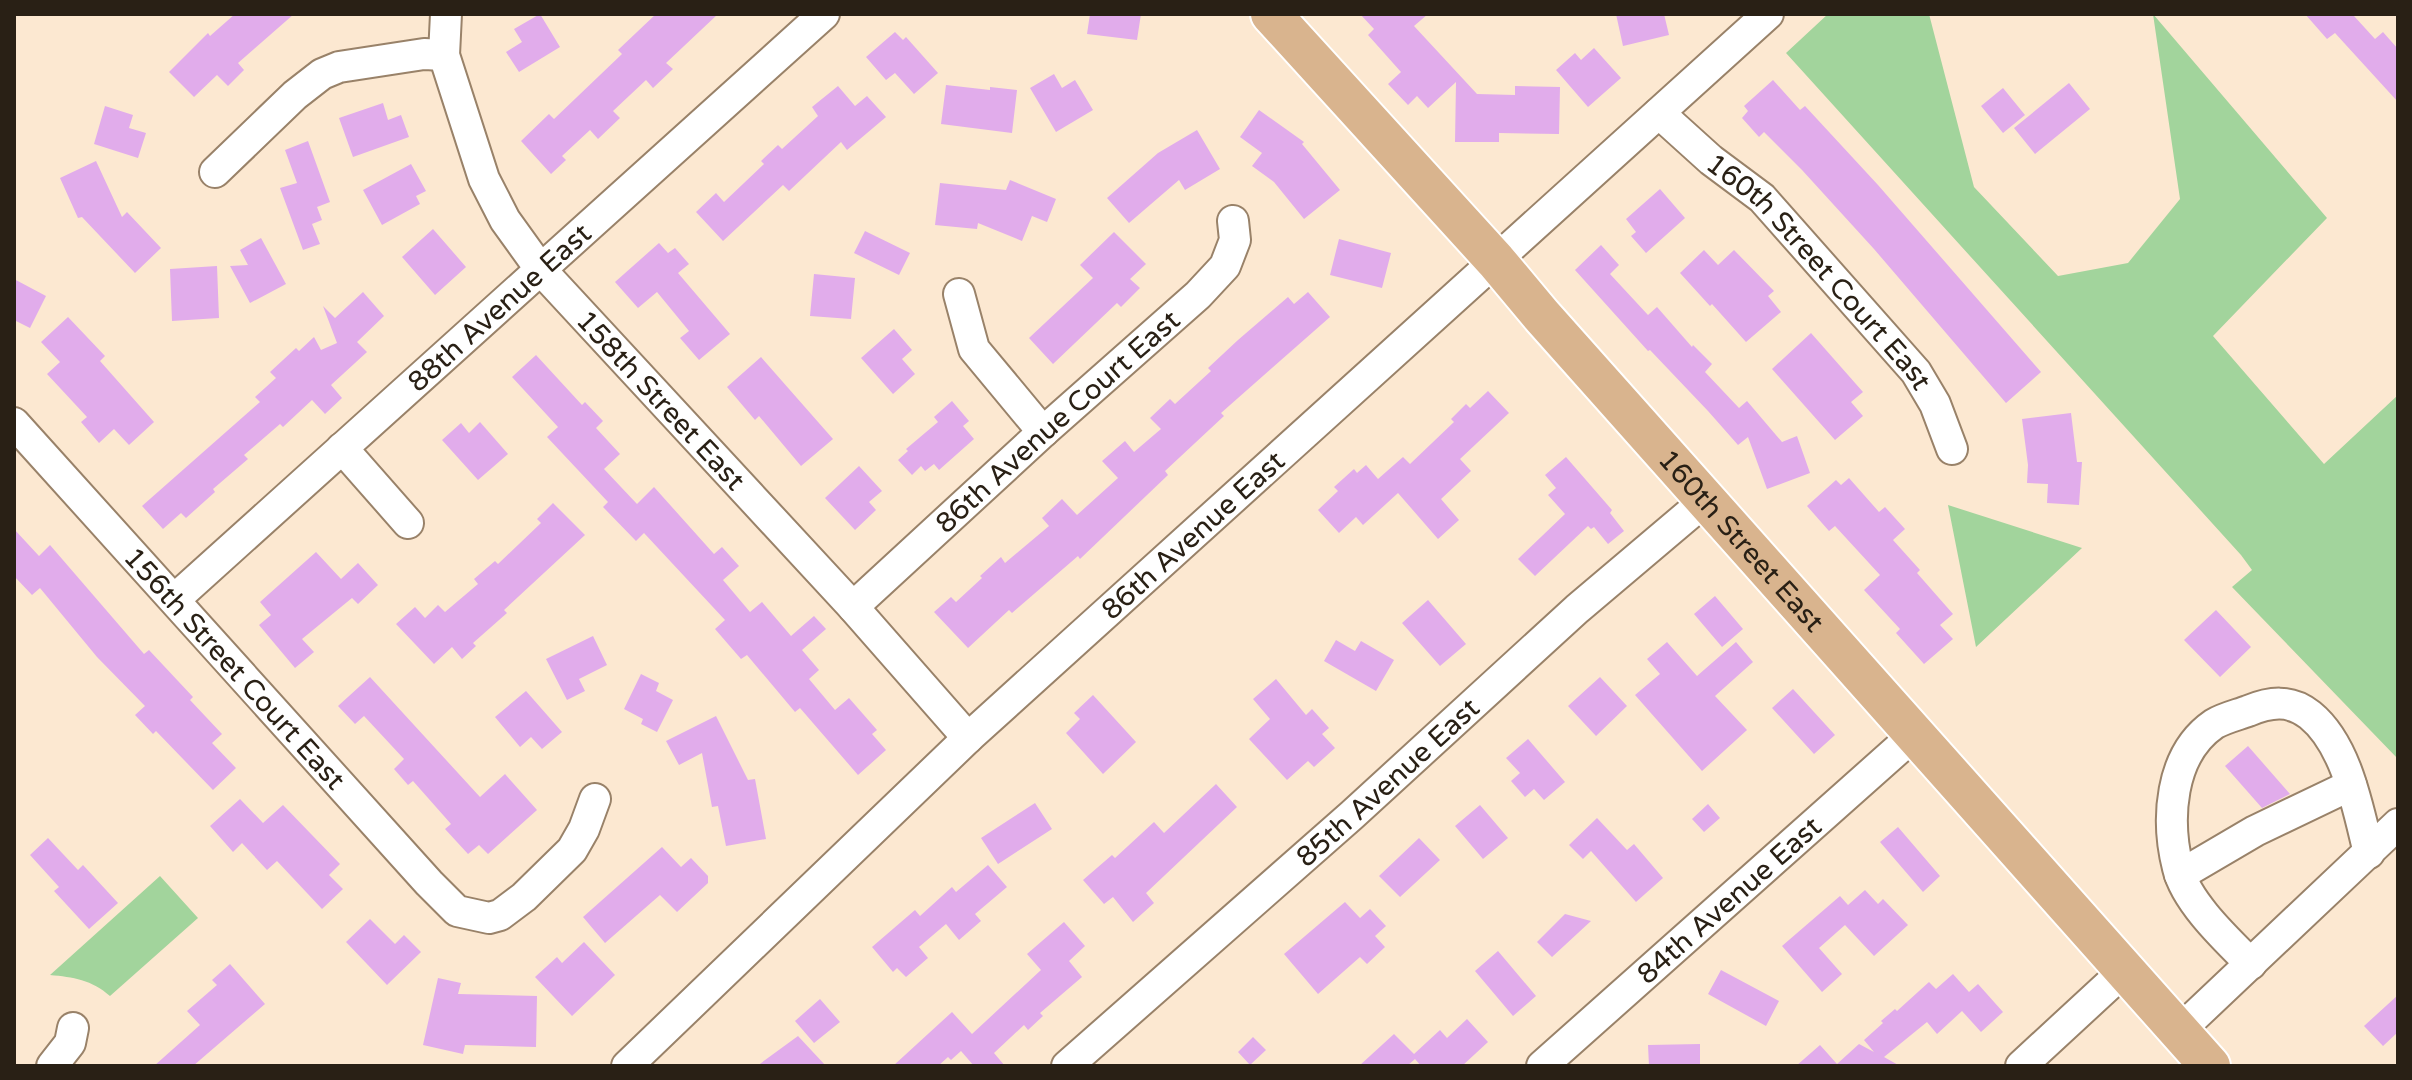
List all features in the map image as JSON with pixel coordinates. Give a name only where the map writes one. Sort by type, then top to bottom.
[{"type":"main road","name":"160th Street East","points":[[1271,14],[1496,261],[2210,1066]]},
{"type":"street","name":"158th Street East","points":[[446,14],[444,55],[484,179],[505,220],[541,270],[853,607],[968,738]]},
{"type":"street","name":"88th Avenue East","points":[[175,599],[824,14]]},
{"type":"street","name":"86th Avenue East","points":[[627,1066],[968,738],[1768,14]]},
{"type":"street","points":[[215,172],[295,95],[322,74],[339,67],[424,54],[444,55]]},
{"type":"street","name":"160th Street Court East","points":[[1659,113],[1723,170],[1762,198],[1916,372],[1935,404],[1952,449]]},
{"type":"street","name":"86th Avenue Court East","points":[[853,607],[1198,295],[1225,266],[1235,240],[1233,221]]},
{"type":"street","points":[[959,294],[974,349],[1043,432]]},
{"type":"street","name":"156th Street Court East","points":[[14,423],[457,911],[489,918],[500,915],[524,897],[572,850],[595,799]]},
{"type":"street","points":[[342,448],[408,523]]},
{"type":"street","name":"85th Avenue East","points":[[1067,1066],[1352,815],[1577,609],[1707,499]]},
{"type":"street","points":[[2251,964],[2218,932],[2195,902],[2180,875],[2170,810],[2176,778],[2193,747],[2217,722],[2267,704],[2298,706],[2313,717],[2329,737],[2351,785],[2369,853]]},
{"type":"street","name":"84th Avenue East","points":[[1542,1066],[1914,735]]},
{"type":"street","points":[[2180,875],[2255,831],[2351,785]]},
{"type":"street","points":[[2179,1031],[2398,824]]},
{"type":"street","points":[[2021,1066],[2125,970]]},
{"type":"street","points":[[52,1066],[70,1043],[73,1028]]},
{"type":"green space","points":[[1828,14],[1929,14],[1974,187],[2058,276],[2128,263],[2180,199],[2153,14],[2327,218],[2213,336],[2324,464],[2398,395],[2398,759],[2232,587],[2252,570],[2241,555],[1786,53]]},
{"type":"green space","points":[[1948,505],[2082,548],[1976,647]]},
{"type":"green space","points":[[160,876],[198,918],[110,996],[82,980],[50,975]]},
{"type":"building","points":[[235,14],[294,14],[238,63],[244,70],[228,86],[217,75],[194,97],[169,72],[208,33],[210,36]]},
{"type":"building","points":[[540,14],[560,47],[519,72],[506,52],[522,42],[514,29]]},
{"type":"building","points":[[656,14],[718,14],[666,63],[673,69],[653,88],[646,80],[613,111],[620,118],[598,139],[590,130],[562,156],[566,160],[551,174],[521,141],[549,114],[554,119],[622,54],[618,50]]},
{"type":"building","points":[[1090,14],[1141,14],[1137,40],[1087,34]]},
{"type":"building","points":[[1360,14],[1428,14],[1414,26],[1477,94],[1515,95],[1515,86],[1560,87],[1559,134],[1499,133],[1499,142],[1455,142],[1456,82],[1428,108],[1417,96],[1408,105],[1388,84],[1401,72],[1368,35],[1374,29]]},
{"type":"building","points":[[1616,14],[1664,14],[1669,35],[1623,46]]},
{"type":"building","points":[[2305,14],[2356,14],[2354,16],[2375,39],[2383,32],[2398,49],[2398,102],[2335,33],[2327,39]]},
{"type":"building","points":[[895,32],[903,40],[906,37],[938,73],[914,94],[895,73],[886,80],[866,57]]},
{"type":"building","points":[[1594,48],[1621,78],[1588,107],[1556,70],[1575,53],[1581,60]]},
{"type":"building","points":[[1054,74],[1062,88],[1075,80],[1093,110],[1056,132],[1030,88]]},
{"type":"building","points":[[1773,80],[1800,110],[1805,106],[1878,185],[2041,372],[2006,403],[1802,170],[1764,132],[1759,137],[1742,118],[1748,111],[1744,106]]},
{"type":"building","points":[[2069,83],[2090,109],[2035,154],[2014,128]]},
{"type":"building","points":[[946,85],[1017,90],[1012,133],[941,124]]},
{"type":"building","points":[[838,86],[855,106],[867,96],[886,117],[847,150],[841,142],[789,191],[783,185],[723,241],[696,212],[716,193],[724,202],[764,164],[761,161],[778,145],[782,149],[818,116],[812,107]]},
{"type":"building","points":[[2003,88],[2025,115],[2003,133],[1981,106]]},
{"type":"building","points":[[383,103],[388,120],[401,115],[409,137],[353,157],[339,118]]},
{"type":"building","points":[[105,106],[133,115],[129,128],[146,133],[138,158],[94,144]]},
{"type":"building","points":[[1259,110],[1304,142],[1302,144],[1340,190],[1304,219],[1274,182],[1252,166],[1262,153],[1240,137]]},
{"type":"building","points":[[1197,130],[1220,169],[1185,190],[1179,180],[1129,223],[1107,198],[1158,153]]},
{"type":"building","points":[[308,141],[330,202],[317,207],[322,220],[312,224],[320,244],[303,250],[280,188],[297,183],[285,150]]},
{"type":"building","points":[[96,161],[122,217],[127,212],[161,248],[135,273],[82,217],[78,218],[60,178]]},
{"type":"building","points":[[411,164],[426,191],[416,196],[420,204],[382,225],[363,190]]},
{"type":"building","points":[[1010,180],[1056,199],[1047,222],[1032,216],[1022,241],[978,223],[977,229],[935,225],[940,183],[1006,190]]},
{"type":"building","points":[[1660,189],[1685,218],[1646,253],[1631,236],[1636,232],[1626,219]]},
{"type":"building","points":[[433,229],[466,267],[435,295],[402,257]]},
{"type":"building","points":[[865,231],[910,253],[899,275],[854,253]]},
{"type":"building","points":[[1114,232],[1146,264],[1130,279],[1140,288],[1121,307],[1117,303],[1053,364],[1029,338],[1093,278],[1080,265]]},
{"type":"building","points":[[261,238],[286,284],[250,303],[230,266],[248,265],[240,250]]},
{"type":"building","points":[[1339,239],[1391,253],[1382,288],[1330,275]]},
{"type":"building","points":[[659,243],[668,253],[675,248],[689,264],[678,273],[730,334],[699,360],[680,338],[689,331],[657,292],[638,308],[615,282]]},
{"type":"building","points":[[1601,245],[1619,265],[1610,274],[1648,315],[1657,307],[1692,347],[1712,364],[1705,372],[1739,408],[1747,401],[1782,442],[1797,436],[1810,473],[1767,489],[1748,437],[1738,445],[1575,270]]},
{"type":"building","points":[[1704,250],[1718,265],[1734,250],[1774,291],[1768,296],[1781,312],[1746,342],[1680,273]]},
{"type":"building","points":[[217,266],[219,318],[172,321],[170,269]]},
{"type":"building","points":[[814,274],[855,278],[851,319],[810,316]]},
{"type":"building","points":[[14,279],[46,296],[30,328],[14,320]]},
{"type":"building","points":[[363,292],[384,316],[357,342],[367,352],[331,385],[342,398],[325,414],[312,400],[283,427],[280,424],[244,455],[248,459],[186,518],[181,513],[163,529],[142,506],[260,402],[255,397],[276,378],[270,372],[296,348],[299,351],[314,337],[321,350],[337,343],[323,306],[335,318]]},
{"type":"building","points":[[1308,292],[1330,317],[1221,413],[1224,416],[1165,471],[1168,475],[1080,559],[1078,556],[1012,613],[1009,610],[968,648],[934,612],[951,597],[956,602],[1001,557],[1005,563],[1049,526],[1042,518],[1062,499],[1077,515],[1118,478],[1102,461],[1125,441],[1134,452],[1161,429],[1150,418],[1170,399],[1175,404],[1211,371],[1208,368],[1288,297],[1294,304]]},
{"type":"building","points":[[68,317],[105,356],[100,361],[154,422],[129,445],[114,429],[99,443],[81,422],[87,417],[47,374],[60,362],[41,342]]},
{"type":"building","points":[[894,329],[912,350],[902,359],[915,374],[893,394],[861,358]]},
{"type":"building","points":[[1811,333],[1863,392],[1851,402],[1863,416],[1835,440],[1772,369]]},
{"type":"building","points":[[536,355],[582,405],[585,402],[603,421],[596,428],[620,454],[604,469],[637,504],[654,487],[714,554],[722,547],[739,566],[723,580],[750,612],[762,602],[791,636],[814,616],[826,629],[802,650],[819,670],[809,679],[835,710],[849,698],[877,730],[872,734],[886,750],[858,775],[800,708],[795,712],[747,655],[741,659],[715,629],[725,620],[644,533],[636,541],[603,507],[608,502],[547,437],[558,427],[512,377]]},
{"type":"building","points":[[761,357],[833,439],[801,466],[759,416],[755,420],[727,387]]},
{"type":"building","points":[[1488,391],[1509,413],[1460,459],[1471,471],[1441,499],[1459,520],[1438,539],[1398,493],[1363,525],[1356,517],[1339,533],[1318,510],[1338,491],[1334,487],[1354,469],[1357,473],[1366,465],[1378,479],[1403,457],[1410,464],[1454,422],[1451,419],[1466,404],[1470,408]]},
{"type":"building","points":[[952,401],[969,421],[963,426],[974,439],[939,470],[934,464],[925,471],[921,466],[912,475],[898,460],[908,451],[906,449],[938,422],[934,417]]},
{"type":"building","points":[[2071,413],[2077,462],[2082,462],[2079,505],[2047,503],[2048,484],[2027,483],[2022,419]]},
{"type":"building","points":[[480,422],[508,454],[478,480],[442,440],[461,423],[469,433]]},
{"type":"building","points":[[1566,457],[1612,510],[1610,513],[1624,531],[1608,544],[1594,527],[1591,529],[1588,526],[1535,576],[1518,559],[1565,514],[1548,495],[1556,488],[1545,475]]},
{"type":"building","points":[[859,466],[882,491],[869,502],[876,510],[855,530],[825,498]]},
{"type":"building","points":[[1849,478],[1879,512],[1885,507],[1905,529],[1893,540],[1953,614],[1940,625],[1953,639],[1924,664],[1896,633],[1900,629],[1864,590],[1880,575],[1835,526],[1829,531],[1807,506],[1836,480],[1841,485]]},
{"type":"building","points":[[553,503],[585,535],[504,610],[507,613],[473,643],[476,646],[462,659],[452,647],[434,664],[396,624],[415,607],[425,618],[438,605],[445,612],[478,584],[474,579],[495,561],[498,564],[541,523],[537,519]]},
{"type":"building","points":[[14,529],[39,556],[50,545],[144,654],[149,650],[222,734],[212,743],[236,768],[213,790],[156,731],[153,734],[135,715],[145,706],[97,657],[40,588],[32,595],[14,576]]},
{"type":"building","points":[[316,552],[341,579],[358,563],[378,585],[358,604],[352,598],[302,639],[314,652],[295,668],[259,625],[271,615],[260,602]]},
{"type":"building","points":[[1715,596],[1743,629],[1722,647],[1694,614]]},
{"type":"building","points":[[1428,600],[1466,644],[1440,666],[1402,623]]},
{"type":"building","points":[[2216,610],[2251,647],[2220,677],[2184,640]]},
{"type":"building","points":[[593,636],[607,665],[579,679],[585,691],[567,700],[546,659]]},
{"type":"building","points":[[1336,640],[1355,651],[1361,641],[1394,660],[1376,691],[1324,661]]},
{"type":"building","points":[[1667,642],[1697,676],[1736,642],[1753,662],[1715,696],[1747,730],[1702,771],[1635,695],[1660,674],[1647,659]]},
{"type":"building","points":[[641,674],[659,683],[656,691],[673,700],[657,732],[641,724],[643,719],[624,709]]},
{"type":"building","points":[[370,677],[480,797],[505,774],[537,810],[488,854],[479,845],[468,854],[445,829],[451,824],[413,781],[408,785],[394,769],[404,759],[364,716],[355,724],[338,706]]},
{"type":"building","points":[[1600,677],[1627,706],[1596,736],[1568,706]]},
{"type":"building","points":[[1276,679],[1306,715],[1312,709],[1329,728],[1322,734],[1335,748],[1314,767],[1308,761],[1287,780],[1249,739],[1270,719],[1253,699]]},
{"type":"building","points":[[1793,689],[1835,735],[1814,754],[1772,708]]},
{"type":"building","points":[[526,691],[562,732],[542,749],[531,737],[520,747],[495,717]]},
{"type":"building","points":[[1093,695],[1136,742],[1103,774],[1066,733],[1080,719],[1074,713]]},
{"type":"building","points":[[716,716],[748,780],[755,779],[766,839],[726,846],[718,806],[712,807],[702,753],[679,765],[666,741]]},
{"type":"building","points":[[1528,739],[1565,782],[1544,800],[1534,789],[1525,797],[1511,781],[1520,773],[1506,758]]},
{"type":"building","points":[[2248,746],[2290,794],[2262,808],[2225,766]]},
{"type":"building","points":[[1216,784],[1237,807],[1146,893],[1154,903],[1133,922],[1113,897],[1104,904],[1083,880],[1112,855],[1115,858],[1154,822],[1164,833]]},
{"type":"building","points":[[240,799],[263,823],[283,805],[340,864],[329,875],[343,889],[322,909],[277,861],[267,870],[242,843],[233,852],[210,826]]},
{"type":"building","points":[[1035,803],[1052,829],[998,864],[981,838]]},
{"type":"building","points":[[1708,804],[1720,818],[1704,832],[1692,819]]},
{"type":"building","points":[[1480,805],[1508,838],[1483,859],[1455,826]]},
{"type":"building","points":[[1597,818],[1627,850],[1634,844],[1663,878],[1636,902],[1591,851],[1583,859],[1569,845]]},
{"type":"building","points":[[1898,827],[1940,876],[1923,892],[1880,842]]},
{"type":"building","points":[[48,838],[78,870],[83,865],[118,903],[89,929],[54,891],[59,887],[30,855]]},
{"type":"building","points":[[1419,838],[1440,860],[1400,897],[1379,876]]},
{"type":"building","points":[[662,847],[681,867],[691,858],[708,876],[708,883],[677,912],[660,895],[605,943],[583,917]]},
{"type":"building","points":[[988,865],[1007,887],[975,914],[981,921],[959,940],[946,924],[919,947],[928,958],[906,977],[897,968],[893,972],[872,947],[915,910],[920,916],[952,887],[956,892]]},
{"type":"building","points":[[1865,890],[1878,904],[1883,899],[1908,925],[1874,956],[1845,925],[1819,948],[1842,974],[1822,992],[1782,946],[1840,896],[1848,905]]},
{"type":"building","points":[[1345,902],[1360,918],[1370,909],[1386,926],[1375,936],[1385,947],[1367,964],[1360,957],[1318,994],[1284,954]]},
{"type":"building","points":[[1565,914],[1591,921],[1552,957],[1537,942]]},
{"type":"building","points":[[370,919],[395,944],[404,935],[421,952],[387,985],[346,942]]},
{"type":"building","points":[[1064,922],[1085,946],[1069,961],[1082,977],[1040,1013],[1043,1016],[1028,1030],[1024,1025],[994,1053],[1005,1066],[974,1066],[961,1051],[938,1066],[893,1066],[952,1012],[972,1034],[1041,970],[1027,954]]},
{"type":"building","points":[[584,942],[615,975],[572,1016],[535,977],[557,957],[562,963]]},
{"type":"building","points":[[1498,951],[1536,996],[1513,1016],[1475,971]]},
{"type":"building","points":[[230,964],[265,1004],[193,1066],[154,1066],[200,1025],[187,1011],[217,985],[212,980]]},
{"type":"building","points":[[1721,970],[1779,1001],[1766,1026],[1708,994]]},
{"type":"building","points":[[1953,974],[1969,992],[1978,984],[2003,1012],[1981,1032],[1962,1011],[1937,1034],[1927,1022],[1884,1057],[1900,1066],[1796,1066],[1820,1045],[1837,1064],[1859,1044],[1874,1052],[1864,1040],[1883,1023],[1881,1021],[1929,982],[1936,989]]},
{"type":"building","points":[[438,978],[461,983],[458,994],[537,996],[536,1047],[465,1045],[463,1054],[423,1045]]},
{"type":"building","points":[[2398,995],[2398,1032],[2383,1046],[2364,1026]]},
{"type":"building","points":[[820,999],[840,1022],[814,1043],[795,1021]]},
{"type":"building","points":[[1467,1019],[1488,1042],[1462,1066],[1421,1066],[1415,1059],[1407,1066],[1359,1066],[1394,1034],[1414,1054],[1440,1030],[1447,1038]]},
{"type":"building","points":[[798,1036],[826,1066],[757,1066]]},
{"type":"building","points":[[1253,1037],[1266,1050],[1250,1065],[1238,1052]]},
{"type":"building","points":[[1700,1044],[1700,1066],[1649,1066],[1648,1045]]}]
